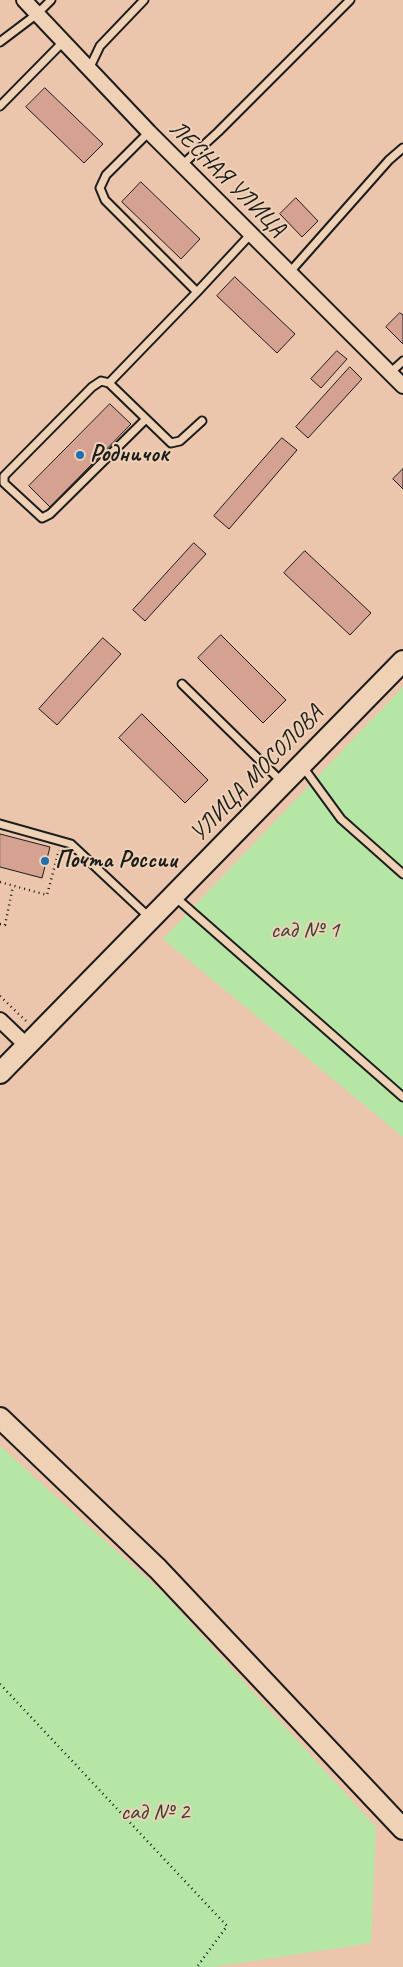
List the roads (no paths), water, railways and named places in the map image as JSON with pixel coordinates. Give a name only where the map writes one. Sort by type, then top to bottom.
[{"type":"street","name":"ЛЕСНАЯ УЛИЦА","points":[[24,0],[88,69],[250,235],[403,386]]},
{"type":"street","name":"УЛИЦА МОСОЛОВА","points":[[0,1073],[403,661]]},
{"type":"street","points":[[0,1020],[32,1039]]},
{"type":"street","points":[[0,1418],[158,1569],[403,1829]]},
{"type":"lane","points":[[0,42],[37,14],[51,0]]},
{"type":"lane","points":[[88,69],[100,46],[144,0]]},
{"type":"lane","points":[[182,165],[218,132],[350,0]]},
{"type":"lane","points":[[0,106],[63,42]]},
{"type":"lane","points":[[149,132],[106,175],[100,188],[105,200],[197,292]]},
{"type":"lane","points":[[288,273],[389,160],[403,148]]},
{"type":"lane","points":[[109,384],[250,235]]},
{"type":"lane","points":[[390,374],[403,361]]},
{"type":"lane","points":[[145,420],[50,514],[42,518],[4,483],[4,476],[92,387],[101,381],[109,384],[171,443],[180,441],[202,421]]},
{"type":"lane","points":[[182,684],[284,783]]},
{"type":"lane","points":[[301,765],[340,819],[403,874]]},
{"type":"lane","points":[[0,824],[71,844],[151,918]]},
{"type":"lane","points":[[174,895],[403,1097]]},
{"type":"place","name":"Родничок","points":[[80,455]]},
{"type":"place","name":"Почта России","points":[[45,861]]},
{"type":"park label","name":"сад № 1","points":[[305,931]]},
{"type":"park label","name":"сад № 2","points":[[155,1813]]}]
